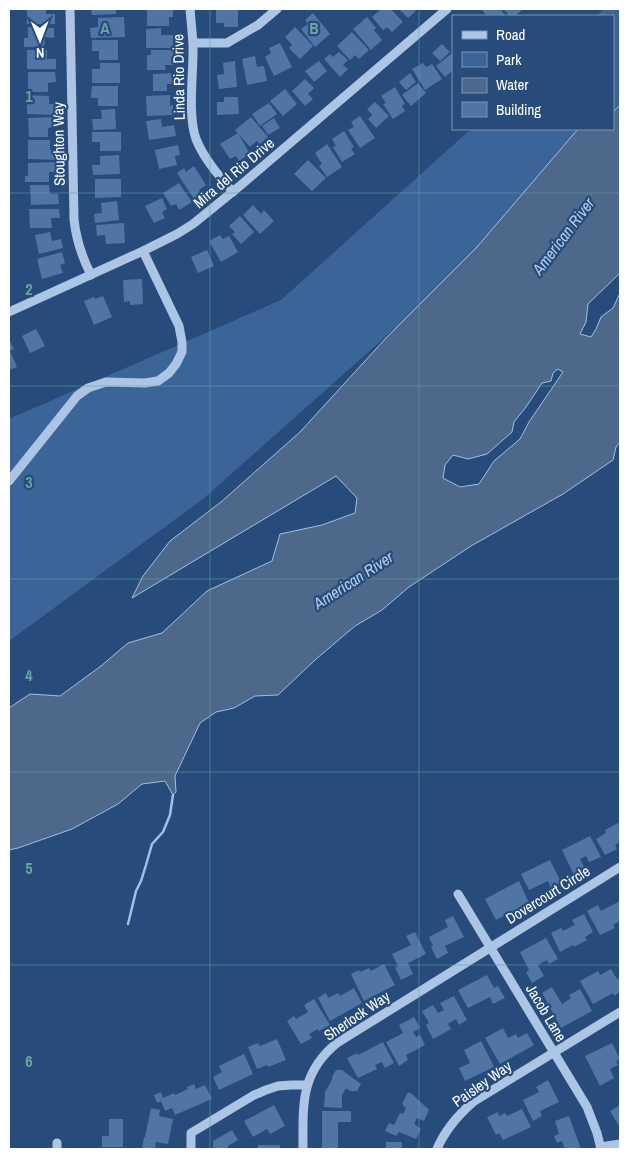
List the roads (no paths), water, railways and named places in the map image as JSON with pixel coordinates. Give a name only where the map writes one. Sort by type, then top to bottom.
[{"type":"street","name":"Stoughton Way","points":[[70,9],[74,219],[78,244],[90,275]]},
{"type":"street","name":"Linda Rio Drive","points":[[190,9],[193,43],[192,111],[196,139],[210,165],[233,192]]},
{"type":"street","points":[[193,43],[227,43],[252,29],[277,9]]},
{"type":"street","name":"Mira del Rio Drive","points":[[9,312],[143,251],[193,224],[447,9]]},
{"type":"street","points":[[9,481],[77,396],[88,388],[106,382],[146,383],[158,381],[169,373],[176,364],[182,352],[179,326],[143,251]]},
{"type":"street","name":"Dovercourt Circle","points":[[490,947],[620,867]]},
{"type":"street","name":"Jacob Lane","points":[[458,894],[587,1107],[601,1148]]},
{"type":"street","name":"Sherlock Way","points":[[303,1149],[303,1107],[307,1085],[321,1058],[337,1043],[490,947]]},
{"type":"street","points":[[554,1052],[620,1012]]},
{"type":"street","name":"Paisley Way","points":[[437,1149],[452,1122],[468,1107],[554,1052]]},
{"type":"street","points":[[191,1149],[191,1133],[254,1095],[278,1086],[307,1085]]},
{"type":"street","points":[[601,1148],[620,1144]]},
{"type":"water","name":"American River","points":[[620,105],[620,273],[588,304],[586,322],[580,334],[591,337],[601,317],[613,308],[620,293],[620,442],[616,447],[613,460],[563,494],[471,546],[409,587],[382,610],[355,626],[278,695],[255,696],[234,708],[216,712],[200,723],[175,776],[176,792],[173,795],[165,781],[142,784],[118,804],[72,829],[9,850],[9,708],[30,694],[60,696],[101,666],[128,643],[162,633],[207,591],[272,561],[280,534],[322,525],[355,513],[357,498],[336,476],[132,598],[143,576],[170,541],[221,502],[300,432],[386,338],[477,247],[577,130],[614,130],[614,111]],"holes":[[[558,369],[563,372],[529,422],[520,439],[494,461],[479,484],[460,487],[443,478],[445,465],[453,455],[468,459],[487,454],[512,432],[514,422],[542,383],[551,381],[553,373]]]},
{"type":"waterway","points":[[128,924],[136,891],[141,881],[152,844],[163,832],[170,815],[173,795]]}]
